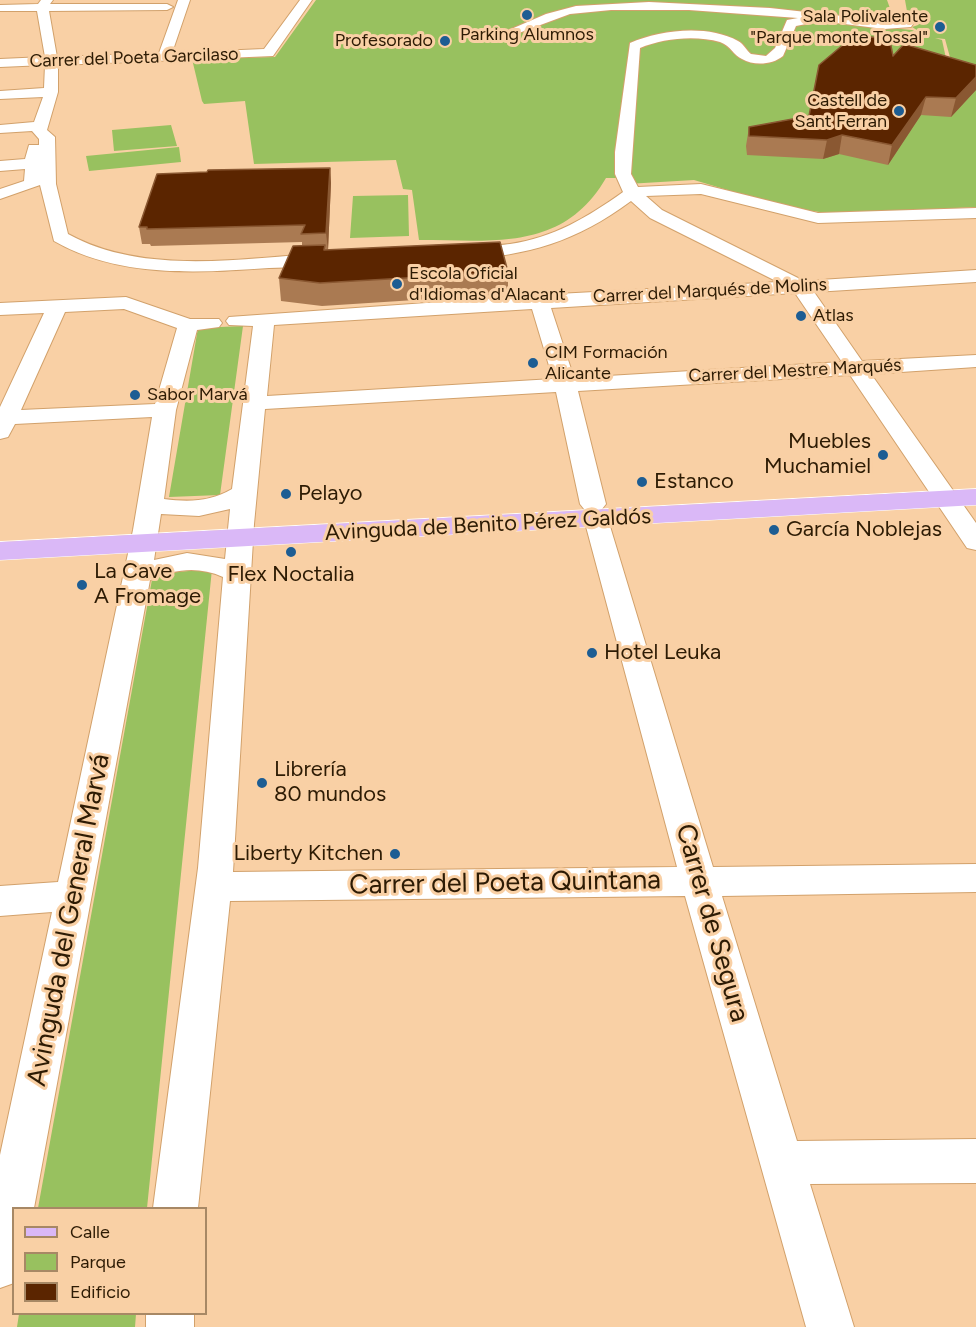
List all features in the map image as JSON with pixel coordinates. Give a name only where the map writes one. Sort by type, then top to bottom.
[{"type":"main road","name":"Avinguda de Benito Pérez Galdós","points":[[942,493],[976,485]]},
{"type":"main road","name":"Avinguda de Benito Pérez Galdós","points":[[0,551],[240,531],[942,493],[976,497]]},
{"type":"main road","name":"Avinguda de Benito Pérez Galdós","points":[[0,538],[144,538]]},
{"type":"street","points":[[165,56],[177,14],[184,0]]},
{"type":"street","name":"Carrer del Poeta Garcilaso","points":[[0,63],[268,53],[306,0]]},
{"type":"street","points":[[0,194],[32,184],[34,136],[51,92],[51,61],[45,4]]},
{"type":"street","points":[[0,8],[45,4],[167,6]]},
{"type":"street","points":[[508,33],[566,11],[605,5],[704,4],[789,18],[882,20],[903,25],[909,21]]},
{"type":"street","points":[[789,18],[779,55],[772,59],[747,57],[733,43],[696,36],[661,38],[634,46],[632,89],[623,152],[623,174],[637,198],[656,214],[739,258],[793,282],[856,368],[976,542]]},
{"type":"street","points":[[0,95],[51,92]]},
{"type":"street","points":[[0,129],[39,128],[47,137],[48,184],[57,232],[60,237],[77,249],[105,258],[154,264],[348,259]]},
{"type":"street","points":[[0,166],[33,163]]},
{"type":"street","points":[[439,255],[496,252],[553,241],[637,198],[678,188],[703,190],[793,214],[825,219],[976,213]]},
{"type":"street","name":"Carrer del Marqués de Molins","points":[[255,403],[250,320],[793,282],[976,276]]},
{"type":"street","name":"Carrer de Segura","points":[[539,301],[565,384],[595,512],[699,881],[830,1327]]},
{"type":"street","name":"Avinguda del General Marvá","points":[[0,1265],[144,538],[165,410],[200,324],[126,303],[57,307]]},
{"type":"street","points":[[0,309],[57,307],[2,422],[165,410]]},
{"type":"street","name":"Carrer del Mestre Marqués","points":[[255,403],[976,361]]},
{"type":"street","points":[[175,1207],[214,887],[240,531],[255,403]]},
{"type":"street","points":[[237,573],[218,564],[194,560],[168,563],[144,538],[183,510],[213,507],[230,502],[244,493]]},
{"type":"street","name":"Carrer del Poeta Quintana","points":[[214,887],[976,878]]},
{"type":"street","points":[[0,901],[73,896]]},
{"type":"street","points":[[782,1163],[976,1161]]},
{"type":"green space","points":[[316,0],[887,0],[892,14],[867,16],[861,19],[879,27],[912,30],[928,37],[912,27],[918,25],[918,21],[908,17],[905,0],[976,0],[976,79],[954,72],[945,39],[935,38],[942,40],[949,72],[976,81],[976,207],[836,214],[788,208],[694,180],[627,184],[625,178],[606,178],[589,202],[569,219],[547,230],[524,237],[499,240],[419,240],[412,190],[403,189],[396,160],[254,164],[245,101],[204,104],[202,101],[192,59],[275,57]]},
{"type":"green space","points":[[171,125],[177,146],[114,151],[112,130]]},
{"type":"green space","points":[[179,147],[181,162],[89,171],[86,156]]},
{"type":"green space","points":[[408,195],[409,236],[350,238],[353,196]]},
{"type":"green space","points":[[243,326],[220,495],[169,497],[198,328]]},
{"type":"green space","points":[[212,569],[147,1207],[38,1207],[153,574]]},
{"type":"green space","points":[[19,1315],[136,1315],[135,1327],[17,1327]]},
{"type":"building","points":[[872,37],[890,41],[893,56],[904,44],[976,65],[976,77],[956,98],[926,97],[892,145],[842,135],[827,140],[749,136],[749,127],[809,116],[819,65],[850,39]]},
{"type":"building","points":[[330,168],[326,233],[301,234],[305,225],[147,229],[147,227],[139,227],[157,174],[207,172],[208,170]]},
{"type":"building","points":[[500,242],[508,272],[320,283],[279,278],[293,246],[325,245],[324,250]]},
{"type":"place","name":"Parking Alumnos","points":[[527,15]]},
{"type":"place","name":"Sala Polivalente \"Parque monte Tossal\"","points":[[940,27]]},
{"type":"place","name":"Profesorado","points":[[445,41]]},
{"type":"place","name":"Castell de Sant Ferran","points":[[899,111]]},
{"type":"place","name":"Escola Oficial d'Idiomas d'Alacant","points":[[397,284]]},
{"type":"place","name":"Atlas","points":[[801,316]]},
{"type":"place","name":"CIM Formación Alicante","points":[[533,363]]},
{"type":"place","name":"Sabor Marvá","points":[[135,395]]},
{"type":"place","name":"Muebles Muchamiel","points":[[883,455]]},
{"type":"place","name":"Estanco","points":[[642,482]]},
{"type":"place","name":"Pelayo","points":[[286,494]]},
{"type":"place","name":"García Noblejas","points":[[774,530]]},
{"type":"place","name":"Flex Noctalia","points":[[291,552]]},
{"type":"place","name":"La Cave A Fromage","points":[[82,585]]},
{"type":"place","name":"Hotel Leuka","points":[[592,653]]},
{"type":"place","name":"Librería 80 mundos","points":[[262,783]]},
{"type":"place","name":"Liberty Kitchen","points":[[395,854]]}]
